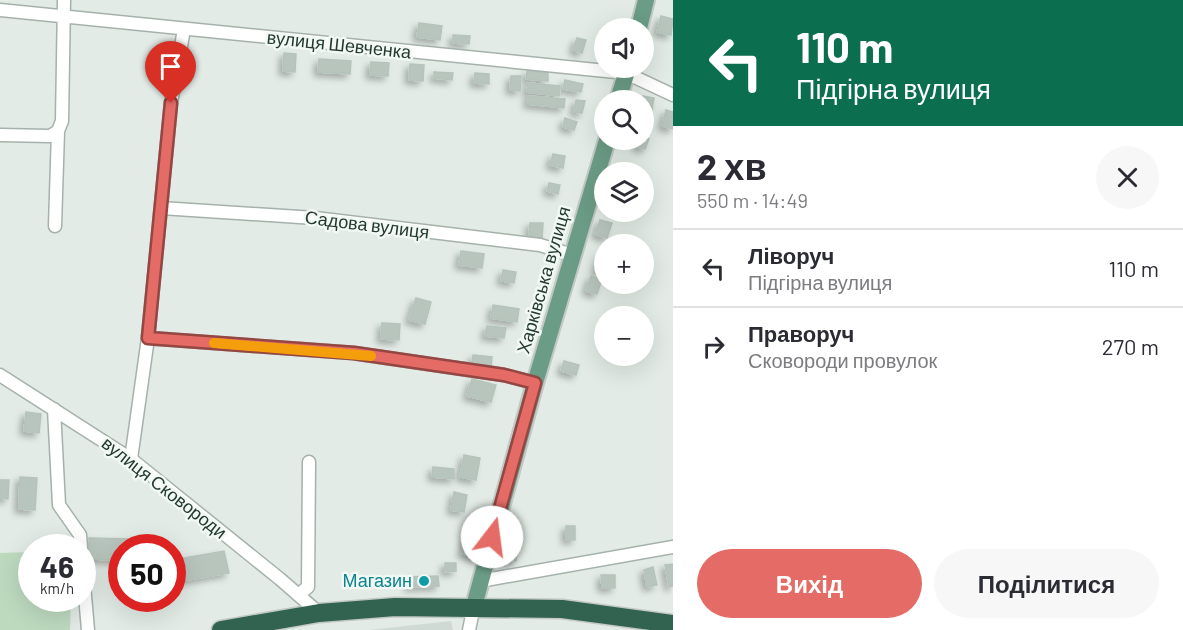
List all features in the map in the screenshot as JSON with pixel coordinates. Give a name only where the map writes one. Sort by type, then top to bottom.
[{"type":"highway","points":[[221,630],[319,614],[395,607],[474,606],[577,610],[673,624]]},
{"type":"main road","points":[[642,18],[646,0]]},
{"type":"main road","name":"Харківська вулиця","points":[[474,606],[535,383],[604,150]]},
{"type":"street","points":[[55,226],[58,131],[62,121],[64,0]]},
{"type":"street","name":"вулиця Шевченка","points":[[0,10],[594,67]]},
{"type":"street","points":[[131,459],[148,338],[171,103],[184,29]]},
{"type":"street","name":"вулиця Шевченка","points":[[642,78],[673,95]]},
{"type":"street","points":[[0,135],[50,136],[58,131]]},
{"type":"street","name":"Садова вулиця","points":[[161,208],[326,219],[540,245],[572,255]]},
{"type":"street","points":[[148,338],[354,353],[504,375],[535,383]]},
{"type":"street","name":"вулиця Сковороди","points":[[0,375],[131,459],[319,614]]},
{"type":"street","points":[[54,409],[59,505],[79,534]]},
{"type":"street","points":[[298,595],[308,587],[309,462]]},
{"type":"street","points":[[480,581],[673,547]]},
{"type":"street","points":[[469,630],[474,606]]},
{"type":"street","points":[[86,612],[88,630]]},
{"type":"shaded area","points":[[451,621],[453,630],[369,630]]},
{"type":"green space","points":[[18,552],[18,612],[71,612],[70,630],[0,630],[0,553]]},
{"type":"building","points":[[661,16],[673,19],[671,35],[657,32]]},
{"type":"building","points":[[419,23],[442,26],[440,40],[417,37]]},
{"type":"building","points":[[453,35],[470,36],[469,44],[453,43]]},
{"type":"building","points":[[577,38],[586,40],[582,53],[573,50]]},
{"type":"building","points":[[284,53],[296,54],[295,72],[283,71]]},
{"type":"building","points":[[319,59],[351,61],[350,74],[318,72]]},
{"type":"building","points":[[371,62],[389,63],[388,76],[370,75]]},
{"type":"building","points":[[410,64],[424,65],[423,81],[409,80]]},
{"type":"building","points":[[527,71],[548,73],[548,81],[526,79]]},
{"type":"building","points":[[434,72],[453,73],[452,80],[434,78]]},
{"type":"building","points":[[475,73],[489,74],[489,84],[474,83]]},
{"type":"building","points":[[511,76],[521,76],[520,91],[510,90]]},
{"type":"building","points":[[565,80],[583,84],[581,92],[563,89]]},
{"type":"building","points":[[528,83],[560,86],[559,96],[527,92]]},
{"type":"building","points":[[528,96],[565,99],[564,108],[528,104]]},
{"type":"building","points":[[576,100],[585,101],[582,113],[574,112]]},
{"type":"building","points":[[666,110],[673,112],[673,129],[662,126]]},
{"type":"building","points":[[565,118],[577,122],[574,130],[563,127]]},
{"type":"building","points":[[553,154],[565,156],[563,168],[550,165]]},
{"type":"building","points":[[549,183],[560,185],[558,194],[547,191]]},
{"type":"building","points":[[599,222],[612,223],[608,234],[595,234]]},
{"type":"building","points":[[530,223],[543,223],[542,239],[529,239]]},
{"type":"building","points":[[461,251],[484,254],[482,268],[459,265]]},
{"type":"building","points":[[503,270],[516,272],[514,283],[501,281]]},
{"type":"building","points":[[591,276],[594,277],[594,293],[586,291]]},
{"type":"building","points":[[416,298],[431,302],[425,324],[409,320]]},
{"type":"building","points":[[493,305],[519,309],[517,322],[491,318]]},
{"type":"building","points":[[382,323],[400,324],[399,340],[381,339]]},
{"type":"building","points":[[487,326],[506,328],[504,338],[485,336]]},
{"type":"building","points":[[473,355],[492,357],[491,368],[472,365]]},
{"type":"building","points":[[564,361],[579,365],[576,375],[561,371]]},
{"type":"building","points":[[472,379],[496,385],[491,402],[467,396]]},
{"type":"building","points":[[26,412],[41,414],[39,433],[24,431]]},
{"type":"building","points":[[464,455],[480,458],[476,480],[460,477]]},
{"type":"building","points":[[433,467],[454,469],[454,479],[432,477]]},
{"type":"building","points":[[20,477],[37,478],[35,510],[19,509]]},
{"type":"building","points":[[0,480],[9,480],[8,499],[0,498]]},
{"type":"building","points":[[454,492],[467,495],[464,512],[451,510]]},
{"type":"building","points":[[566,526],[575,526],[575,540],[566,540]]},
{"type":"building","points":[[470,527],[484,532],[475,558],[461,553]]},
{"type":"building","points":[[506,534],[519,537],[516,561],[501,559]]},
{"type":"building","points":[[96,538],[108,538],[108,560],[96,559]]},
{"type":"building","points":[[224,551],[229,573],[186,580],[186,558]]},
{"type":"building","points":[[445,563],[456,563],[456,571],[445,572]]},
{"type":"building","points":[[673,564],[673,586],[669,587],[665,565]]},
{"type":"building","points":[[653,567],[657,585],[647,587],[644,570]]},
{"type":"building","points":[[601,575],[615,575],[615,588],[602,588]]},
{"type":"building","name":"Магазин","points":[[438,576],[439,586],[409,587],[408,577]]},
{"type":"slow traffic","points":[[214,343],[371,356]]},
{"type":"place","name":"Магазин","points":[[424,581]]},
{"type":"route","points":[[171,103],[148,338],[354,353],[504,375],[535,383],[492,537]]}]
